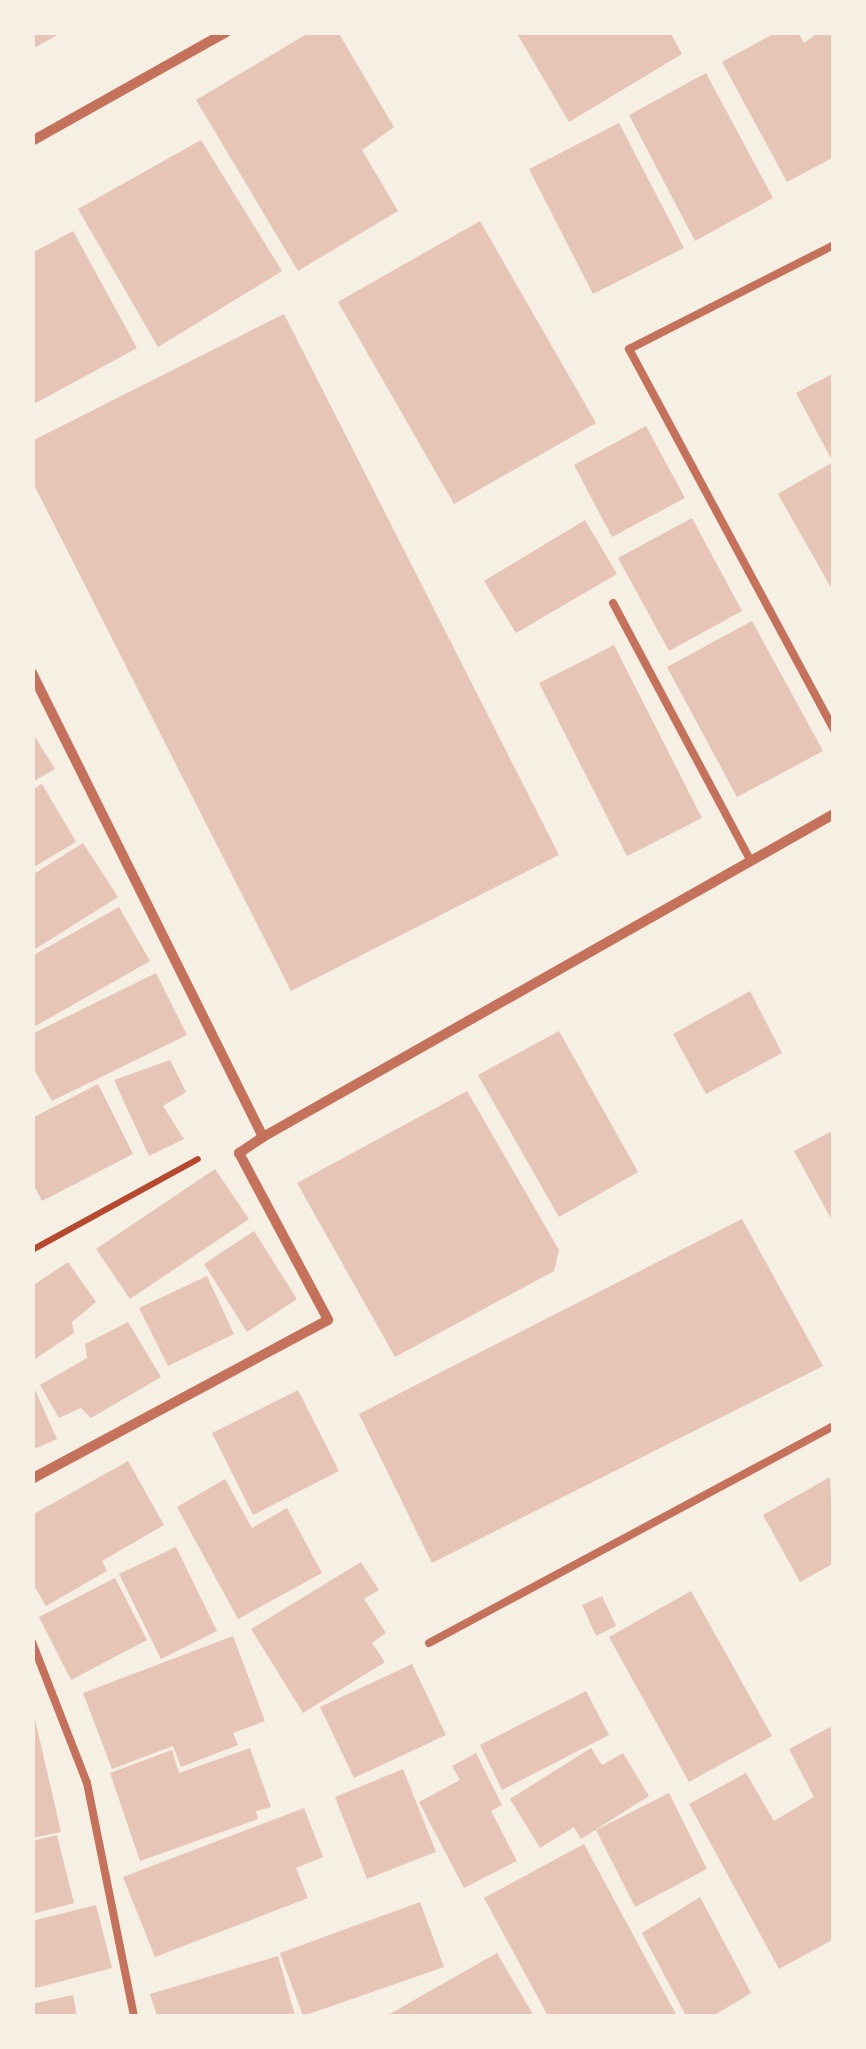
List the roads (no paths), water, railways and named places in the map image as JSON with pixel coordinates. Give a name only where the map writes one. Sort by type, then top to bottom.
[{"type":"street","points":[[32,141],[226,32]]},
{"type":"street","points":[[32,673],[263,1136]]},
{"type":"street","points":[[32,1478],[328,1320],[239,1153],[834,814]]},
{"type":"lane","points":[[834,246],[629,349],[834,730]]},
{"type":"lane","points":[[613,603],[751,861]]},
{"type":"lane","points":[[429,1643],[834,1426]]},
{"type":"lane","points":[[32,1642],[87,1783],[134,2016]]}]
